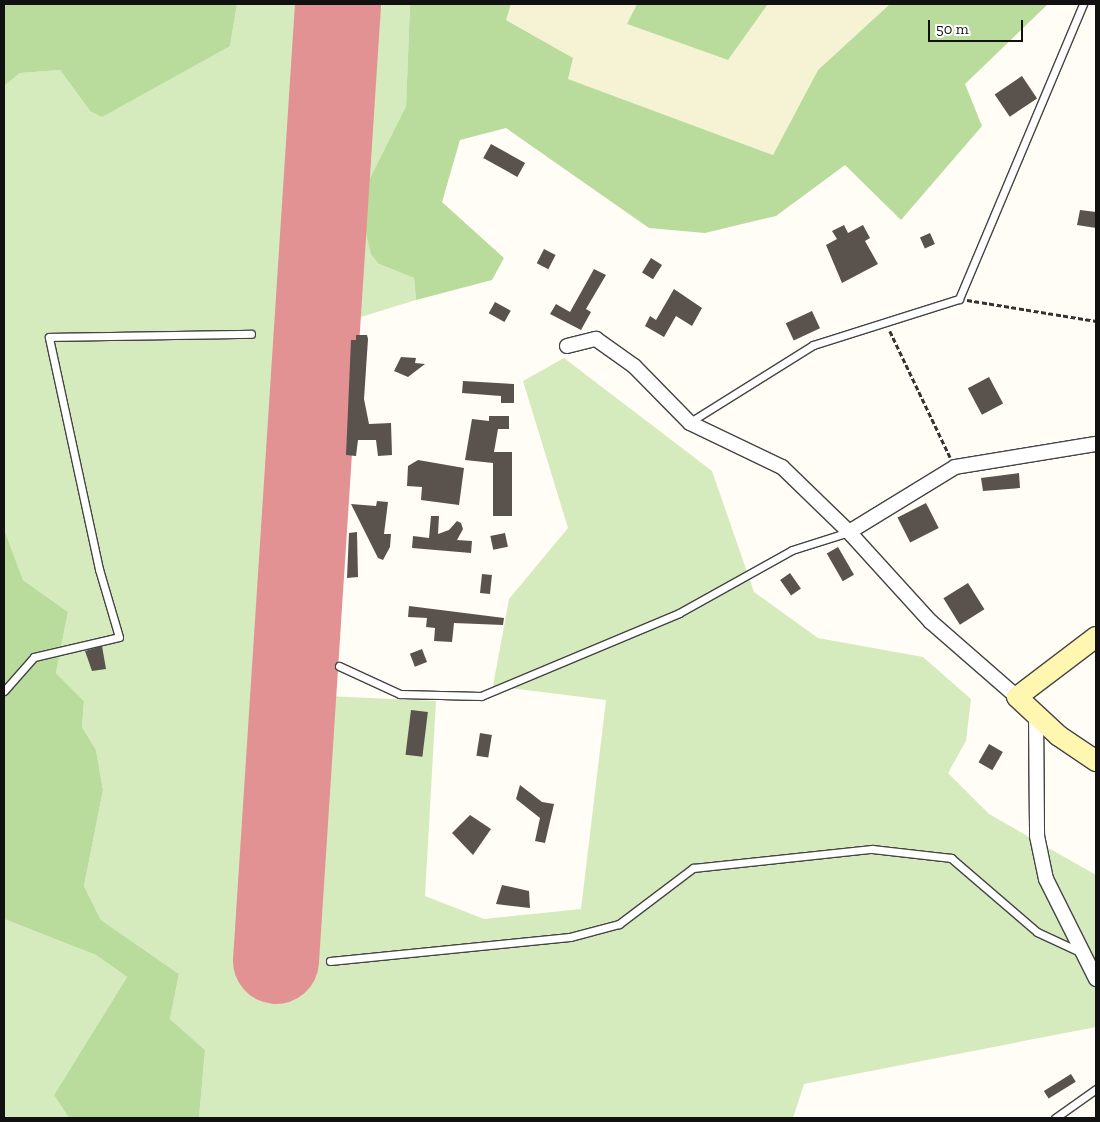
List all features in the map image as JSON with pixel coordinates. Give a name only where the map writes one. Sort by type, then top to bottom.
[{"type":"street","points":[[567,346],[596,339],[634,366],[690,422],[782,466],[849,532],[931,622],[1036,713],[1059,736],[1096,761]]},
{"type":"street","points":[[849,532],[955,467],[1096,444]]},
{"type":"street","points":[[1016,697],[1096,637]]},
{"type":"street","points":[[1036,713],[1037,836],[1046,879],[1080,952],[1096,979]]},
{"type":"lane","points":[[690,422],[813,345],[960,299],[1083,4]]},
{"type":"lane","points":[[4,691],[34,657],[118,637],[99,569],[49,337],[251,334]]},
{"type":"lane","points":[[339,666],[400,694],[481,696],[679,613],[792,550],[849,532]]},
{"type":"lane","points":[[330,960],[570,937],[619,924],[693,868],[872,849],[951,858],[1037,932],[1080,952]]},
{"type":"lane","points":[[1056,1118],[1096,1089]]},
{"type":"path","points":[[960,299],[1096,321]]},
{"type":"path","points":[[886,323],[955,467]]},
{"type":"shaded area","points":[[511,4],[637,4],[627,24],[728,60],[768,4],[890,4],[818,70],[773,155],[567,79],[506,20]]},
{"type":"green space","points":[[4,4],[237,4],[230,46],[102,117],[90,111],[60,70],[20,73],[4,86]]},
{"type":"green space","points":[[237,4],[410,4],[406,106],[364,190],[379,264],[414,278],[416,300],[351,320],[326,696],[436,701],[425,896],[484,919],[581,909],[606,700],[493,686],[509,599],[568,528],[523,381],[564,358],[712,471],[754,592],[818,638],[923,657],[971,699],[966,741],[948,773],[989,814],[1096,875],[1096,1027],[804,1084],[793,1118],[199,1118],[205,1050],[170,1019],[179,974],[101,920],[84,886],[103,790],[96,750],[82,727],[84,701],[56,673],[68,612],[23,580],[4,529],[4,86],[20,73],[60,70],[90,111],[230,46]]},
{"type":"green space","points":[[410,4],[511,4],[506,20],[573,58],[568,79],[773,155],[818,70],[890,4],[1048,4],[965,84],[982,126],[901,220],[845,165],[776,216],[705,233],[649,228],[506,128],[460,140],[442,202],[504,258],[492,280],[416,300],[414,278],[379,264],[371,254],[362,216],[364,190],[406,106]]},
{"type":"green space","points":[[637,4],[768,4],[728,60],[627,24]]},
{"type":"green space","points":[[4,529],[23,580],[68,612],[56,673],[84,701],[82,727],[96,750],[103,790],[84,886],[101,920],[179,974],[170,1019],[205,1050],[199,1118],[69,1118],[54,1095],[127,977],[96,955],[4,919]]},
{"type":"green space","points":[[4,919],[96,955],[127,977],[54,1095],[69,1118],[4,1118]]},
{"type":"building","points":[[1022,76],[1037,98],[1010,117],[995,94]]},
{"type":"building","points":[[491,144],[525,163],[517,177],[483,158]]},
{"type":"building","points":[[1080,210],[1096,212],[1096,228],[1077,225]]},
{"type":"building","points":[[844,225],[848,233],[863,225],[870,238],[865,241],[878,264],[842,283],[826,245],[837,239],[832,231]]},
{"type":"building","points":[[930,233],[935,244],[925,248],[920,237]]},
{"type":"building","points":[[544,249],[556,255],[548,269],[537,263]]},
{"type":"building","points":[[651,258],[662,265],[653,279],[642,272]]},
{"type":"building","points":[[594,269],[606,275],[586,309],[591,312],[581,330],[550,314],[556,304],[570,312]]},
{"type":"building","points":[[674,289],[702,308],[692,326],[676,316],[664,337],[645,326],[650,316],[656,320]]},
{"type":"building","points":[[495,302],[511,311],[504,322],[489,313]]},
{"type":"building","points":[[812,311],[820,328],[794,340],[786,323]]},
{"type":"building","points":[[356,335],[367,335],[368,339],[364,399],[369,424],[391,423],[392,455],[378,456],[376,440],[358,440],[356,456],[346,455],[351,340],[356,340]]},
{"type":"building","points":[[401,357],[416,358],[415,363],[425,364],[408,377],[394,371]]},
{"type":"building","points":[[989,377],[1003,403],[982,415],[968,388]]},
{"type":"building","points":[[463,381],[514,384],[514,403],[501,403],[501,396],[462,393]]},
{"type":"building","points":[[489,416],[509,416],[509,429],[498,429],[494,452],[512,452],[512,516],[493,516],[493,463],[465,460],[472,419],[489,421]]},
{"type":"building","points":[[418,460],[464,468],[459,505],[421,500],[422,487],[407,486],[408,466]]},
{"type":"building","points":[[1019,473],[1020,488],[983,491],[981,478]]},
{"type":"building","points":[[377,501],[388,502],[384,534],[391,534],[390,547],[383,560],[378,558],[351,504],[376,506]]},
{"type":"building","points":[[926,503],[939,528],[910,542],[897,518]]},
{"type":"building","points":[[431,516],[439,516],[438,534],[449,530],[457,521],[461,523],[463,529],[457,540],[472,541],[471,553],[412,548],[413,536],[429,538]]},
{"type":"building","points":[[357,532],[358,577],[347,578],[349,533]]},
{"type":"building","points":[[505,533],[508,547],[493,550],[490,536]]},
{"type":"building","points":[[838,547],[854,575],[843,581],[827,554]]},
{"type":"building","points":[[790,573],[801,589],[791,595],[780,580]]},
{"type":"building","points":[[482,574],[492,575],[490,594],[480,593]]},
{"type":"building","points":[[968,583],[984,609],[960,625],[943,598]]},
{"type":"building","points":[[409,606],[504,618],[503,625],[454,623],[452,642],[434,641],[435,628],[426,627],[427,618],[408,617]]},
{"type":"building","points":[[102,646],[106,669],[92,671],[85,651]]},
{"type":"building","points":[[422,649],[427,662],[415,667],[410,654]]},
{"type":"building","points":[[411,710],[428,712],[422,757],[406,755]]},
{"type":"building","points":[[480,733],[492,735],[488,758],[476,756]]},
{"type":"building","points":[[989,744],[1003,752],[992,770],[978,762]]},
{"type":"building","points":[[520,785],[542,802],[554,804],[545,843],[535,841],[540,818],[516,799]]},
{"type":"building","points":[[470,815],[491,829],[473,855],[452,833]]},
{"type":"building","points":[[502,885],[529,891],[530,908],[496,904]]},
{"type":"building","points":[[1071,1074],[1076,1082],[1049,1099],[1044,1091]]},
{"type":"runway","points":[[276,961],[338,4]]}]
